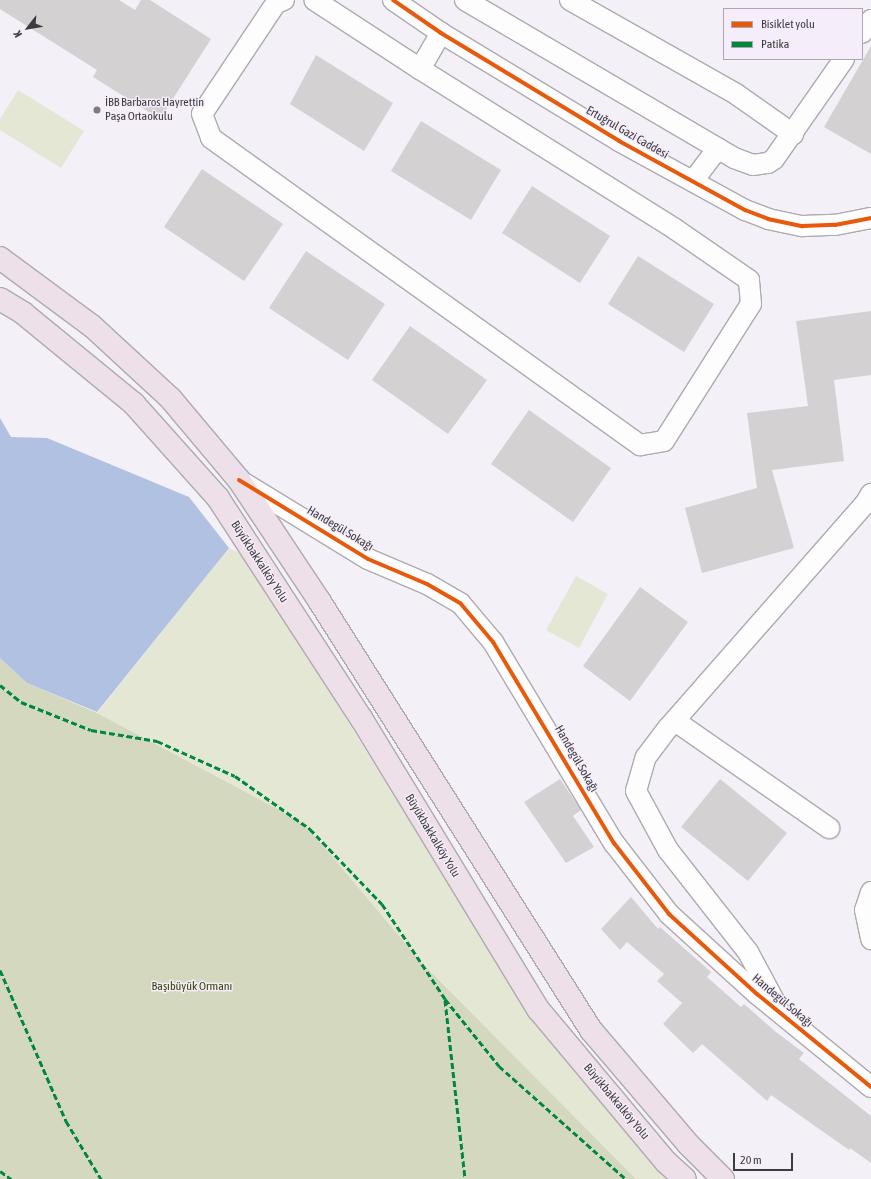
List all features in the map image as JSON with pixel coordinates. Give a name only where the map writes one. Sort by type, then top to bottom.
[{"type":"highway","points":[[0,258],[92,326],[166,394],[239,480],[320,602],[591,1030],[689,1145],[723,1179]]},
{"type":"highway","name":"Büyükbakkalköy Yolu","points":[[0,299],[23,313],[134,404],[218,498],[361,718],[538,1009],[666,1162],[685,1179]]},
{"type":"highway","points":[[199,477],[239,480]]},
{"type":"street","points":[[284,0],[276,3],[202,114],[211,138],[640,445],[664,441],[751,304],[749,280],[675,229],[420,70],[314,0]]},
{"type":"street","name":"Ertuğrul Gazi Caddesi","points":[[393,0],[441,33],[618,141],[745,210],[768,219],[802,226],[835,225],[871,218]]},
{"type":"street","points":[[465,0],[743,162],[760,165],[774,159],[793,134],[843,60]]},
{"type":"street","points":[[570,0],[736,94],[793,134]]},
{"type":"street","points":[[863,32],[871,20]]},
{"type":"street","points":[[420,70],[441,33]]},
{"type":"street","points":[[693,181],[718,148]]},
{"type":"street","name":"Handegül Sokağı","points":[[239,480],[368,559],[427,584],[460,604],[493,642],[614,843],[669,914],[782,1015],[871,1087]]},
{"type":"street","points":[[782,1015],[748,952],[668,850],[636,791],[646,757],[674,721],[865,504],[871,494]]},
{"type":"street","points":[[674,721],[829,828]]},
{"type":"street","points":[[871,892],[865,910],[871,939]]},
{"type":"green space","points":[[18,90],[84,131],[61,168],[0,130],[0,119]]},
{"type":"green space","points":[[229,548],[245,556],[487,946],[679,1179],[636,1179],[421,962],[304,823],[97,713]]},
{"type":"green space","points":[[576,576],[608,594],[579,648],[546,630]]},
{"type":"green space","name":"Başıbüyük Ormanı","points":[[0,658],[27,683],[97,713],[304,823],[421,962],[636,1179],[0,1179]]},
{"type":"water","points":[[0,418],[11,437],[47,438],[189,497],[229,548],[97,712],[27,683],[0,658]]},
{"type":"building","points":[[0,0],[119,0],[135,10],[141,0],[150,0],[211,39],[160,119],[93,77],[97,70],[0,9]]},
{"type":"building","points":[[871,46],[871,154],[824,127]]},
{"type":"building","points":[[316,55],[393,103],[364,151],[290,104]]},
{"type":"building","points":[[421,121],[501,170],[471,220],[391,171]]},
{"type":"building","points":[[202,169],[283,224],[244,281],[164,227]]},
{"type":"building","points":[[532,186],[610,236],[580,283],[502,233]]},
{"type":"building","points":[[306,251],[385,304],[348,360],[269,308]]},
{"type":"building","points":[[638,256],[714,304],[684,352],[608,304]]},
{"type":"building","points":[[871,311],[871,375],[834,380],[844,461],[772,470],[794,548],[702,573],[685,508],[757,488],[747,413],[808,406],[796,321]]},
{"type":"building","points":[[410,326],[487,380],[448,434],[372,380]]},
{"type":"building","points":[[529,410],[611,468],[573,522],[491,464]]},
{"type":"building","points":[[640,587],[688,622],[630,701],[583,666]]},
{"type":"building","points":[[560,779],[581,810],[573,816],[594,847],[566,863],[524,802]]},
{"type":"building","points":[[720,779],[787,833],[748,881],[681,827]]},
{"type":"building","points":[[631,897],[658,929],[660,927],[711,972],[707,977],[741,1007],[744,1004],[776,1032],[804,1053],[799,1059],[871,1116],[871,1163],[850,1148],[849,1150],[771,1095],[767,1101],[702,1044],[693,1053],[663,1024],[682,1003],[657,981],[664,974],[627,942],[620,950],[601,929]]},
{"type":"marked path","points":[[0,685],[21,702],[91,730],[157,741],[235,776],[310,829],[382,904],[445,999],[499,1066],[626,1179]]},
{"type":"marked path","points":[[0,970],[66,1121],[101,1179]]},
{"type":"marked path","points":[[445,1000],[465,1179]]},
{"type":"marked path","points":[[0,1171],[11,1179]]},
{"type":"cycle path","points":[[393,0],[441,33],[619,141],[745,210],[768,219],[802,226],[835,225],[871,218]]},
{"type":"cycle path","points":[[239,480],[368,559],[427,584],[461,604],[493,642],[614,843],[669,914],[757,994],[871,1087]]},
{"type":"place","name":"İBB Barbaros Hayrettin Paşa Ortaokulu","points":[[97,110]]}]
